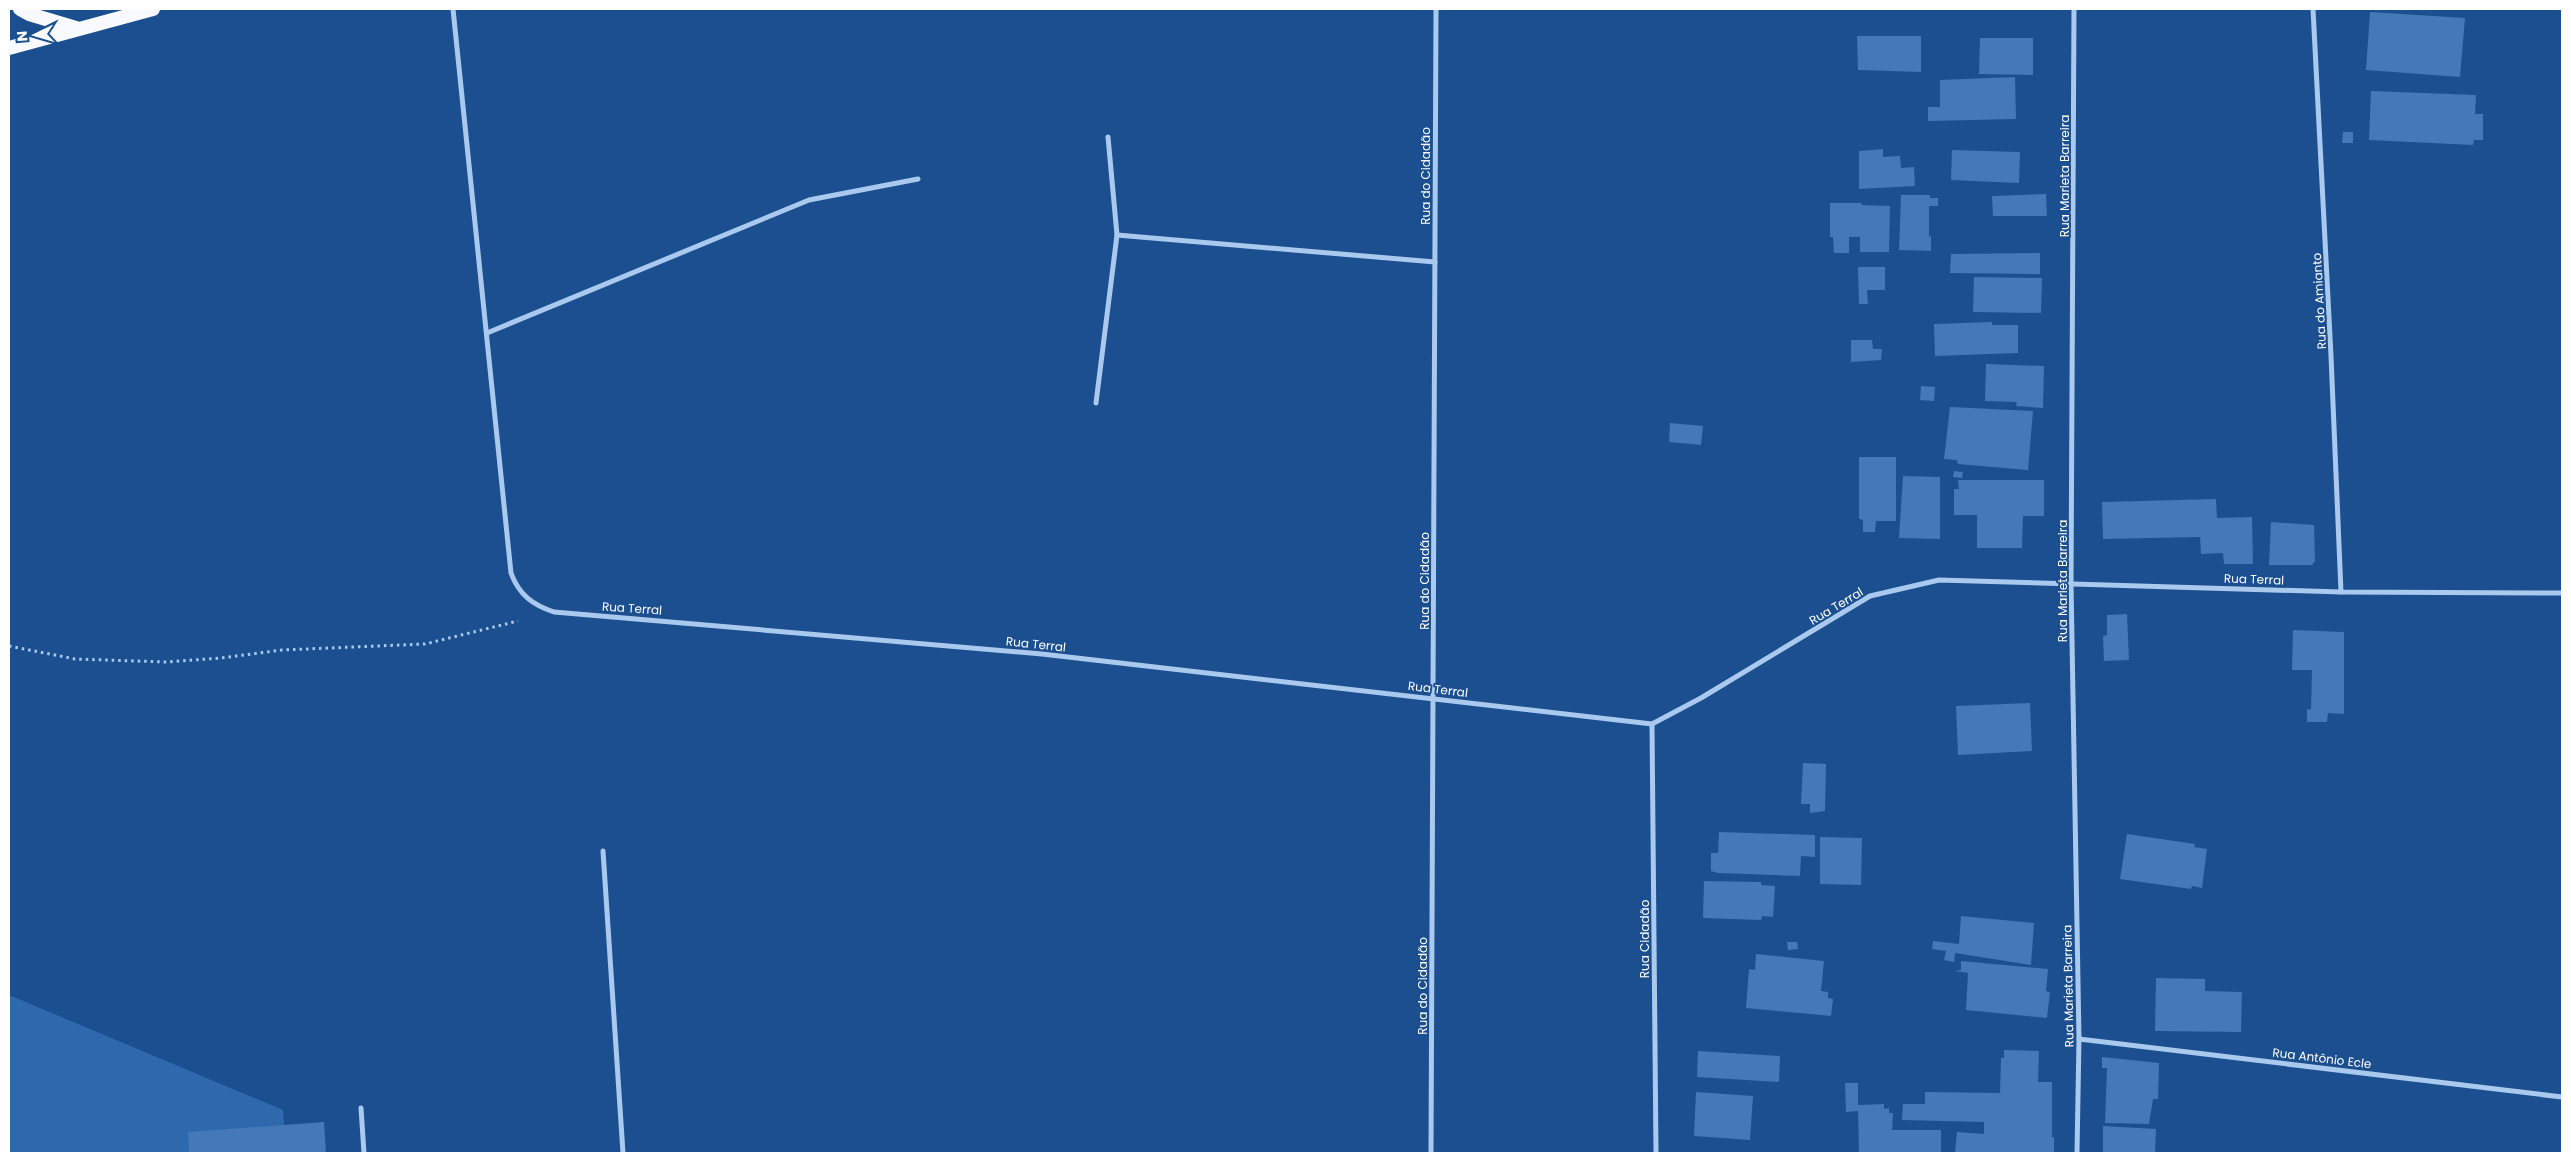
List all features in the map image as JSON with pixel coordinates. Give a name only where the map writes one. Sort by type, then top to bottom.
[{"type":"highway","points":[[20,9],[30,14],[76,28]]},
{"type":"highway","points":[[9,48],[76,28],[153,9]]},
{"type":"street","name":"Rua Terral","points":[[453,9],[511,573],[523,596],[535,606],[554,612],[1042,654],[1652,724],[1701,698],[1870,596],[1940,580],[2341,592],[2562,593]]},
{"type":"street","name":"Rua do Cidadão","points":[[1431,1153],[1436,9]]},
{"type":"street","name":"Rua Marieta Barreira","points":[[2074,9],[2071,583],[2079,1040],[2076,1153]]},
{"type":"street","name":"Rua do Amianto","points":[[2313,9],[2332,356],[2341,592]]},
{"type":"street","points":[[1096,403],[1117,235],[1108,137]]},
{"type":"street","points":[[487,333],[809,200],[918,179]]},
{"type":"street","points":[[1117,235],[1435,262]]},
{"type":"street","name":"Rua Cidadão","points":[[1652,724],[1656,1153]]},
{"type":"street","points":[[603,852],[623,1153]]},
{"type":"street","name":"Rua Antônio Ecle","points":[[2079,1040],[2562,1097]]},
{"type":"street","points":[[361,1108],[364,1153]]},
{"type":"path","points":[[9,646],[75,660],[119,662],[221,658],[282,650],[425,644],[554,612]]},
{"type":"shaded area","points":[[9,995],[283,1110],[286,1153],[9,1153]]},
{"type":"building","points":[[2370,12],[2465,18],[2460,77],[2366,70]]},
{"type":"building","points":[[1857,36],[1921,36],[1921,72],[1858,70]]},
{"type":"building","points":[[1980,38],[2033,38],[2033,75],[1979,74]]},
{"type":"building","points":[[2015,77],[2016,119],[1928,121],[1928,107],[1940,107],[1940,80]]},
{"type":"building","points":[[2371,91],[2476,95],[2475,114],[2483,114],[2483,140],[2474,140],[2473,145],[2369,140]]},
{"type":"building","points":[[2343,132],[2353,132],[2353,143],[2342,143]]},
{"type":"building","points":[[1883,149],[1883,157],[1900,156],[1901,168],[1914,167],[1915,186],[1859,189],[1859,151]]},
{"type":"building","points":[[1952,150],[2020,152],[2019,183],[1951,180]]},
{"type":"building","points":[[2046,194],[2047,216],[1993,216],[1992,196]]},
{"type":"building","points":[[1901,195],[1930,195],[1930,198],[1938,198],[1938,206],[1929,206],[1931,251],[1899,250]]},
{"type":"building","points":[[1830,203],[1862,203],[1861,205],[1890,206],[1889,252],[1860,252],[1860,237],[1849,237],[1849,253],[1834,253],[1833,237],[1830,237]]},
{"type":"building","points":[[2040,253],[2040,274],[1950,273],[1951,254]]},
{"type":"building","points":[[1858,267],[1885,267],[1885,290],[1867,290],[1868,304],[1859,304]]},
{"type":"building","points":[[1974,277],[2042,278],[2041,313],[1973,312]]},
{"type":"building","points":[[1992,322],[1992,325],[2018,325],[2018,353],[1935,356],[1934,324]]},
{"type":"building","points":[[1851,340],[1872,340],[1873,349],[1882,349],[1881,360],[1851,362]]},
{"type":"building","points":[[1986,364],[2044,366],[2043,408],[2016,406],[2017,402],[1985,401]]},
{"type":"building","points":[[1921,386],[1935,387],[1934,401],[1920,400]]},
{"type":"building","points":[[1950,407],[2033,411],[2028,470],[1958,464],[1957,460],[1944,459]]},
{"type":"building","points":[[1670,423],[1703,426],[1701,445],[1669,442]]},
{"type":"building","points":[[1859,457],[1896,457],[1896,521],[1876,521],[1875,532],[1863,532],[1863,520],[1859,519]]},
{"type":"building","points":[[1954,471],[1963,472],[1962,478],[1953,477]]},
{"type":"building","points":[[1903,476],[1940,477],[1940,539],[1899,538]]},
{"type":"building","points":[[1958,480],[2044,480],[2044,516],[2023,516],[2022,548],[1977,548],[1977,515],[1954,515],[1954,489],[1959,489]]},
{"type":"building","points":[[2216,499],[2217,518],[2252,517],[2253,564],[2224,564],[2223,553],[2201,554],[2200,537],[2103,539],[2102,502]]},
{"type":"building","points":[[2271,522],[2314,525],[2315,561],[2312,565],[2269,565]]},
{"type":"building","points":[[2127,614],[2129,660],[2104,661],[2103,636],[2107,635],[2107,615]]},
{"type":"building","points":[[2293,630],[2344,632],[2344,714],[2328,713],[2327,722],[2307,722],[2307,709],[2311,710],[2312,670],[2292,670]]},
{"type":"building","points":[[2030,703],[2032,751],[1958,755],[1956,706]]},
{"type":"building","points":[[1803,763],[1826,764],[1825,811],[1810,813],[1810,804],[1801,804]]},
{"type":"building","points":[[1719,832],[1815,835],[1815,857],[1801,856],[1800,876],[1718,873],[1711,871],[1711,853],[1718,853]]},
{"type":"building","points":[[2127,834],[2195,844],[2194,847],[2207,849],[2202,888],[2192,886],[2191,889],[2120,879]]},
{"type":"building","points":[[1820,837],[1862,838],[1861,885],[1820,884]]},
{"type":"building","points":[[1704,881],[1761,882],[1761,885],[1775,886],[1773,917],[1762,916],[1761,920],[1703,918]]},
{"type":"building","points":[[1961,916],[2034,923],[2031,965],[1955,953],[1954,962],[1944,960],[1946,951],[1932,949],[1933,941],[1959,944]]},
{"type":"building","points":[[1787,942],[1797,942],[1798,949],[1788,950]]},
{"type":"building","points":[[1756,954],[1824,961],[1821,991],[1828,992],[1828,998],[1833,999],[1831,1016],[1746,1008],[1749,969],[1755,970]]},
{"type":"building","points":[[1961,961],[2048,969],[2046,991],[2050,992],[2047,1018],[1966,1010],[1968,973],[1955,971],[1961,970]]},
{"type":"building","points":[[2156,978],[2205,979],[2205,991],[2242,992],[2241,1032],[2155,1031]]},
{"type":"building","points":[[2004,1050],[2039,1051],[2038,1082],[2052,1082],[2052,1137],[2054,1137],[2054,1153],[1955,1153],[1957,1132],[1984,1134],[1984,1122],[1902,1120],[1903,1104],[1925,1104],[1925,1092],[2000,1093],[2001,1058],[2004,1058]]},
{"type":"building","points":[[1698,1051],[1780,1056],[1779,1082],[1697,1077]]},
{"type":"building","points":[[2102,1057],[2159,1063],[2158,1099],[2153,1099],[2149,1124],[2105,1123],[2107,1068],[2102,1068]]},
{"type":"building","points":[[1845,1083],[1858,1083],[1858,1105],[1884,1104],[1884,1109],[1889,1108],[1889,1113],[1893,1113],[1892,1130],[1941,1130],[1941,1153],[1859,1153],[1858,1111],[1846,1112]]},
{"type":"building","points":[[1696,1092],[1753,1096],[1750,1140],[1694,1136]]},
{"type":"building","points":[[324,1122],[326,1153],[189,1153],[188,1132]]},
{"type":"building","points":[[2103,1126],[2156,1129],[2155,1153],[2103,1153]]}]
